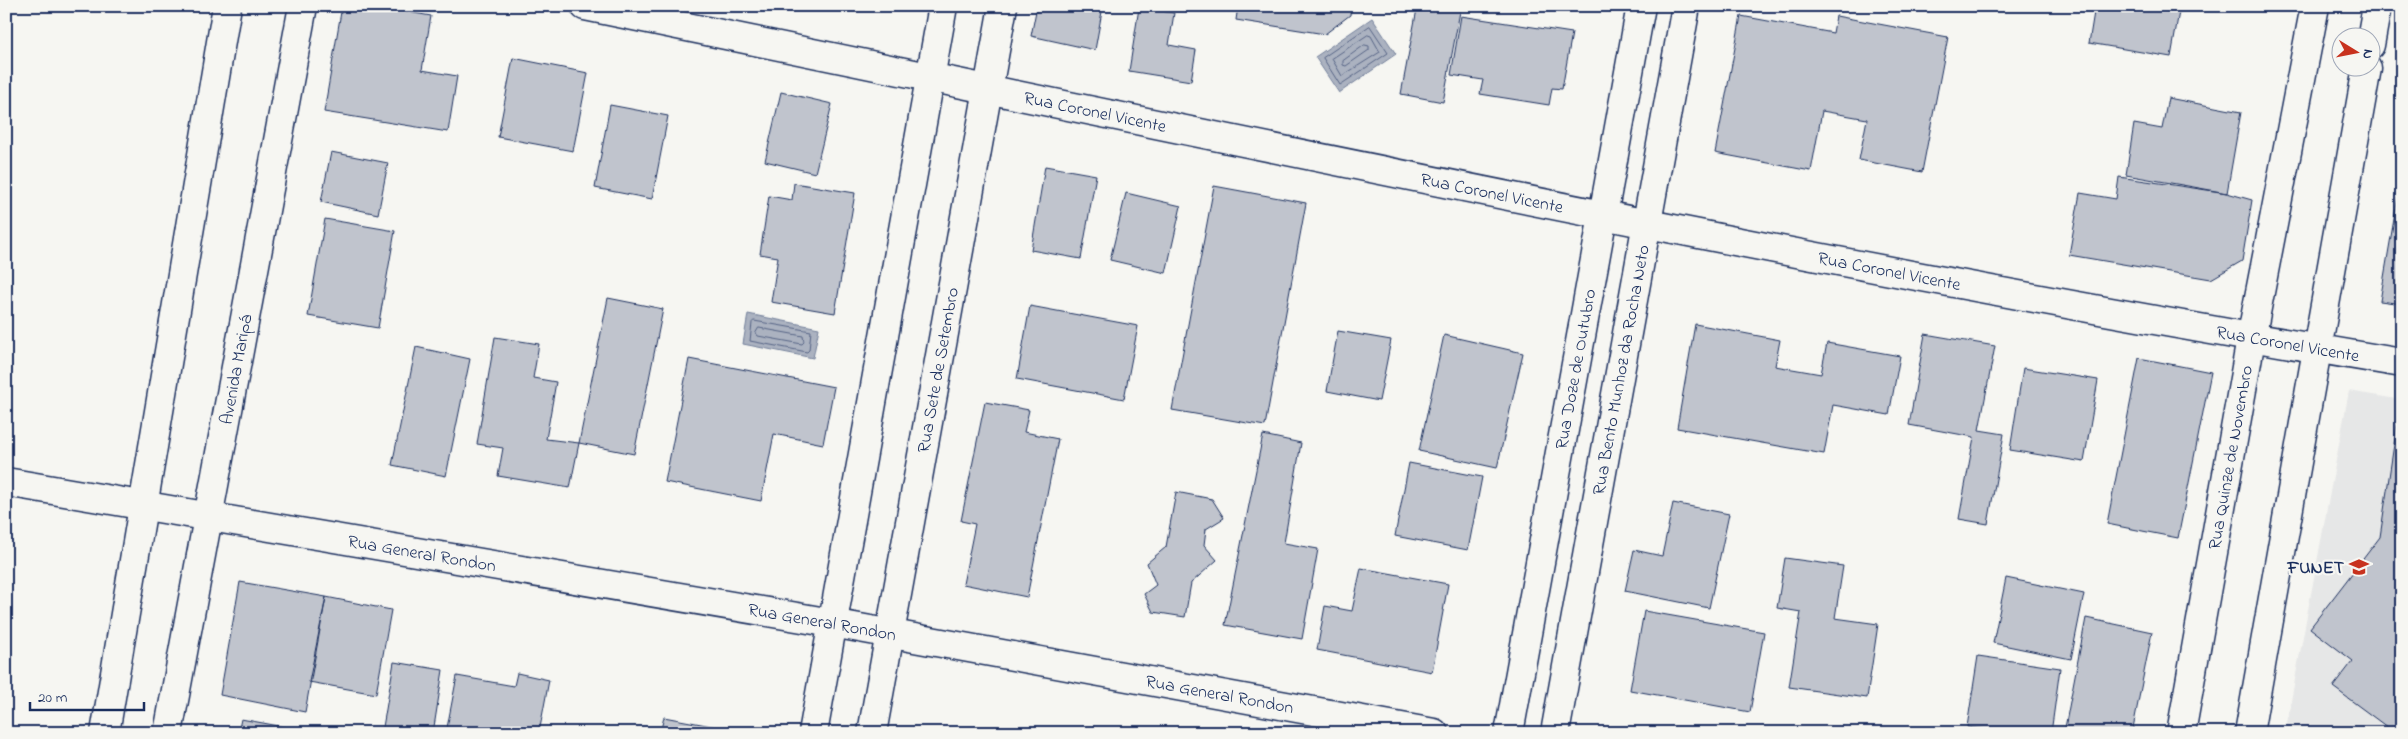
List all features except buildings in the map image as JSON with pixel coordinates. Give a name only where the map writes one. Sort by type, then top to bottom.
[{"type":"street","points":[[106,733],[227,6]]},
{"type":"street","name":"Avenida Maripá","points":[[168,733],[303,6]]},
{"type":"street","name":"Rua Coronel Vicente","points":[[585,6],[1603,215],[2251,338],[2402,363]]},
{"type":"street","points":[[813,733],[943,6]]},
{"type":"street","name":"Rua Sete de Setembro","points":[[872,733],[1003,6]]},
{"type":"street","name":"Rua Doze de Outubro","points":[[1509,733],[1641,6]]},
{"type":"street","name":"Rua Bento Munhoz da Rocha Neto","points":[[1555,733],[1686,6]]},
{"type":"street","name":"Rua Quinze de Novembro","points":[[2181,733],[2251,338],[2315,6]]},
{"type":"street","points":[[2373,28],[2377,6]]},
{"type":"street","points":[[2249,733],[2364,78]]},
{"type":"street","points":[[6,482],[143,507]]},
{"type":"street","name":"Rua General Rondon","points":[[143,507],[832,623],[1434,733]]},
{"type":"shaded area","name":"FUNET","points":[[2349,391],[2402,400],[2402,733],[2285,733]]},
{"type":"water","points":[[1372,18],[1396,54],[1339,93],[1315,57]]},
{"type":"water","points":[[748,314],[819,328],[813,358],[743,344]]},
{"type":"place","name":"FUNET","points":[[2359,567]]}]
